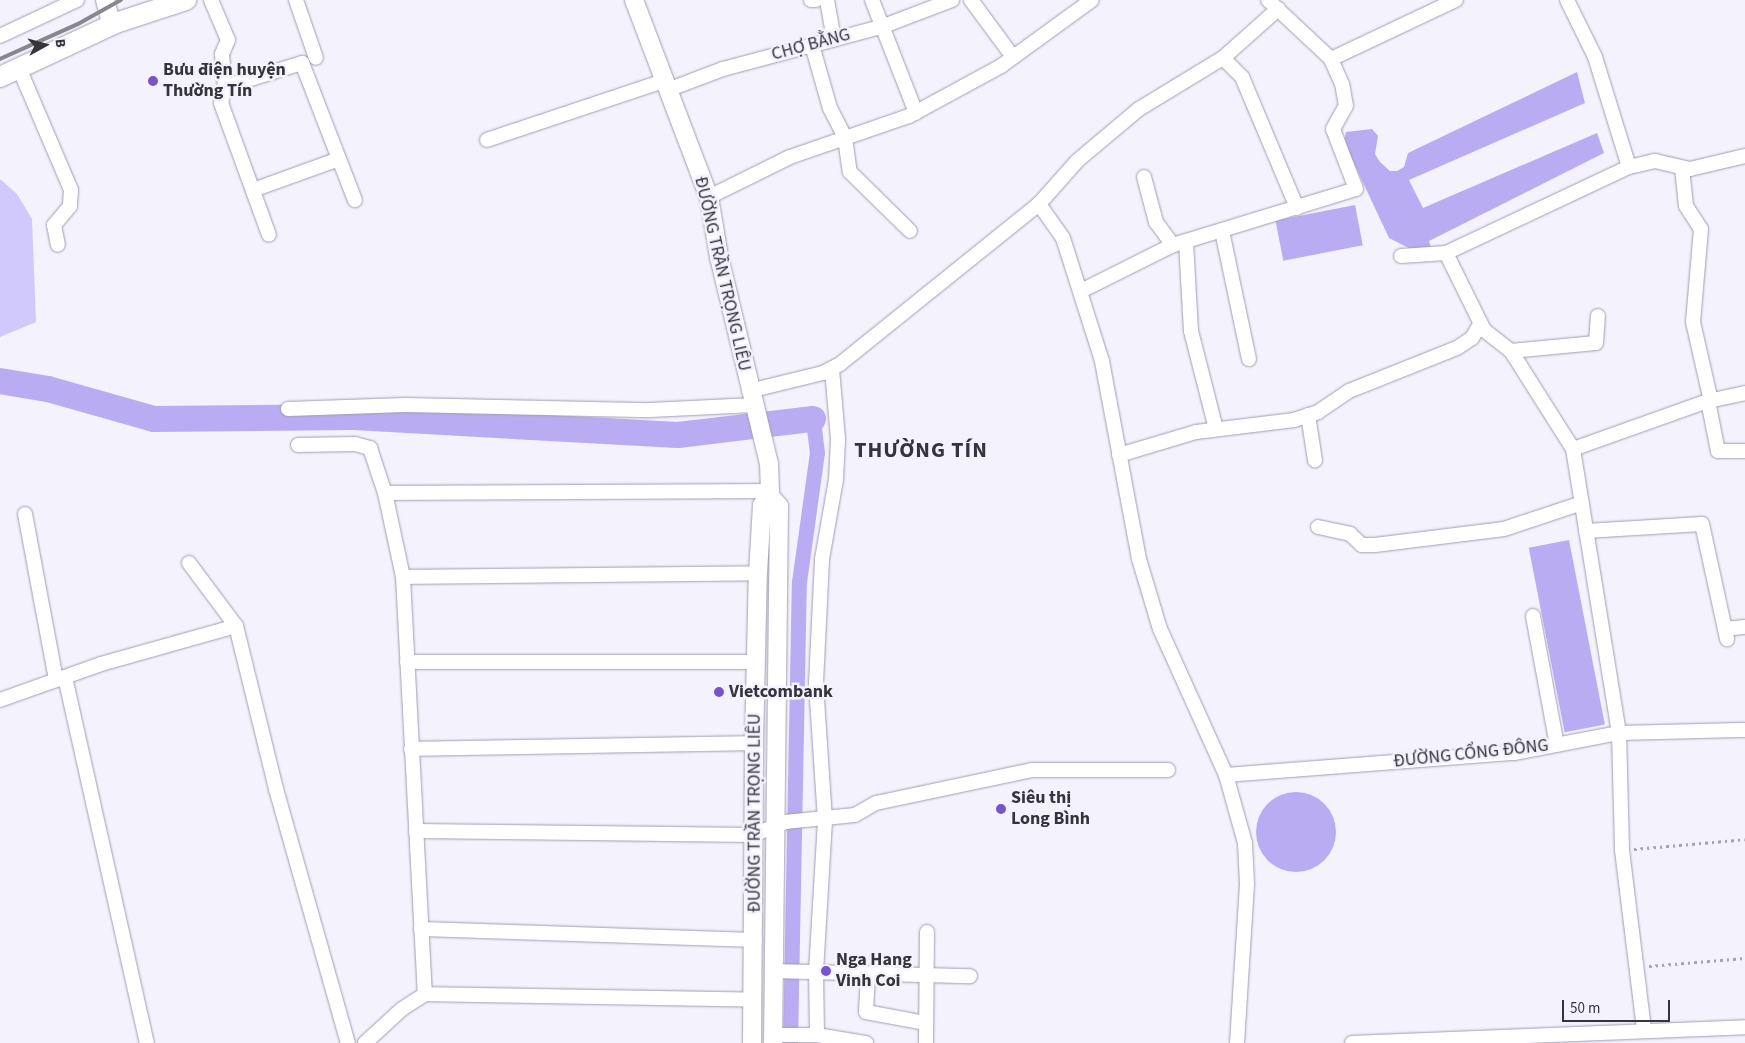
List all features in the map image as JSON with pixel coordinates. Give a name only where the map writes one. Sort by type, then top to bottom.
[{"type":"highway","points":[[0,77],[112,26],[186,0]]},
{"type":"main road","points":[[105,0],[112,26]]},
{"type":"main road","name":"ĐƯỜNG TRẦN TRỌNG LIÊU","points":[[634,0],[668,84],[709,197],[752,398],[769,463],[770,494],[779,506],[780,824],[778,971],[773,1039]]},
{"type":"main road","name":"ĐƯỜNG TRẦN TRỌNG LIÊU","points":[[752,1043],[755,940],[754,744],[758,573],[762,505],[770,494]]},
{"type":"street","points":[[0,36],[77,0]]},
{"type":"street","points":[[211,0],[228,40],[222,54],[225,88],[221,103],[269,235]]},
{"type":"street","points":[[296,0],[316,58]]},
{"type":"street","points":[[811,0],[816,0]]},
{"type":"street","points":[[827,0],[834,39]]},
{"type":"street","points":[[872,0],[880,27],[916,112]]},
{"type":"street","name":"CHỢ BẰNG","points":[[487,140],[668,84],[880,27],[952,0]]},
{"type":"street","points":[[971,0],[1013,57]]},
{"type":"street","points":[[709,197],[790,157],[916,112],[1013,57],[1092,0]]},
{"type":"street","points":[[1331,59],[1456,0]]},
{"type":"street","points":[[1567,0],[1595,57],[1629,167]]},
{"type":"street","points":[[288,410],[405,405],[650,410],[752,398],[832,369],[1038,204],[1077,161],[1139,109],[1223,58],[1273,5],[1331,59],[1342,84],[1346,106],[1333,129],[1356,189],[1180,244],[1081,291]]},
{"type":"street","points":[[812,45],[830,108],[845,138],[850,172],[910,232]]},
{"type":"street","points":[[1223,58],[1242,77],[1297,208]]},
{"type":"street","points":[[225,88],[302,64],[355,200]]},
{"type":"street","points":[[19,68],[71,190],[72,202],[54,225],[58,245]]},
{"type":"street","points":[[1401,256],[1446,252],[1629,167],[1655,161],[1682,168],[1702,168],[1745,156]]},
{"type":"street","points":[[253,190],[339,159]]},
{"type":"street","points":[[1682,168],[1686,206],[1701,229],[1693,322],[1718,451],[1745,451]]},
{"type":"street","points":[[1144,177],[1156,222],[1180,244],[1191,331],[1216,429]]},
{"type":"street","points":[[1038,204],[1063,238],[1102,362],[1140,559],[1160,629],[1226,775],[1245,843],[1247,884],[1238,990],[1238,1043]]},
{"type":"street","points":[[1222,231],[1249,359]]},
{"type":"street","points":[[1446,252],[1480,324],[1484,330],[1511,351],[1573,449],[1619,733],[1622,850],[1644,1030]]},
{"type":"street","points":[[1511,351],[1596,343],[1598,316]]},
{"type":"street","points":[[1119,455],[1216,429],[1308,415],[1328,407],[1349,391],[1457,348],[1472,338],[1480,324]]},
{"type":"street","points":[[816,1035],[816,972],[822,820],[816,700],[822,560],[836,480],[838,438],[832,369]]},
{"type":"street","points":[[1573,449],[1709,401],[1745,393]]},
{"type":"street","points":[[1308,415],[1314,460]]},
{"type":"street","points":[[298,445],[355,444],[370,448],[385,493],[403,577],[425,994]]},
{"type":"street","points":[[385,493],[770,494]]},
{"type":"street","points":[[1318,527],[1350,534],[1362,545],[1375,545],[1504,529],[1582,503]]},
{"type":"street","points":[[25,514],[61,678],[147,1043]]},
{"type":"street","points":[[1586,532],[1702,524],[1726,634],[1745,627]]},
{"type":"street","points":[[190,563],[236,626],[276,789],[348,1043]]},
{"type":"street","points":[[403,577],[758,573]]},
{"type":"street","points":[[1533,616],[1556,745]]},
{"type":"street","points":[[0,700],[61,678],[236,626]]},
{"type":"street","points":[[407,662],[756,662]]},
{"type":"street","name":"ĐƯỜNG CỔNG ĐÔNG","points":[[1226,775],[1514,753],[1619,733],[1745,730]]},
{"type":"street","points":[[411,749],[754,744]]},
{"type":"street","points":[[416,831],[754,835],[780,824],[822,820],[855,814],[876,803],[1032,770],[1168,770]]},
{"type":"street","points":[[422,929],[755,940]]},
{"type":"street","points":[[926,1043],[925,975],[927,932]]},
{"type":"street","points":[[778,971],[970,976]]},
{"type":"street","points":[[868,974],[866,1012],[926,1023]]},
{"type":"street","points":[[365,1043],[402,1008],[425,994],[754,1000]]},
{"type":"street","points":[[1352,1043],[1745,1027]]},
{"type":"street","points":[[773,1039],[816,1035],[866,1043]]},
{"type":"path","points":[[1622,850],[1745,839]]},
{"type":"path","points":[[1637,967],[1745,958]]},
{"type":"shaded area","points":[[1577,72],[1585,103],[1409,180],[1423,208],[1597,133],[1604,153],[1429,241],[1431,248],[1411,249],[1389,238],[1344,142],[1346,132],[1372,129],[1378,136],[1375,154],[1380,162],[1390,171],[1397,171],[1404,167],[1408,153]]},
{"type":"shaded area","points":[[0,179],[17,194],[32,219],[36,322],[0,337]]},
{"type":"shaded area","points":[[1355,205],[1363,245],[1283,261],[1275,220]]},
{"type":"shaded area","points":[[1569,540],[1605,725],[1565,732],[1529,548]]},
{"type":"shaded area","points":[[1288,792],[1304,792],[1325,803],[1336,824],[1336,840],[1325,861],[1304,872],[1288,872],[1274,866],[1262,854],[1256,840],[1256,824],[1262,810],[1274,798]]},
{"type":"waterway","points":[[0,381],[48,389],[154,419],[354,417],[678,435],[813,419]]},
{"type":"waterway","points":[[790,1043],[799,582],[817,453],[813,419]]},
{"type":"railway","points":[[0,59],[78,24],[121,0]]},
{"type":"place","name":"Bưu điện huyện Thường Tín","points":[[153,81]]},
{"type":"place","name":"Vietcombank","points":[[719,692]]},
{"type":"place","name":"Siêu thị Long Bình","points":[[1001,809]]},
{"type":"place","name":"Nga Hang Vinh Coi","points":[[826,971]]},
{"type":"district","name":"THƯỜNG TÍN","points":[[921,451]]}]
